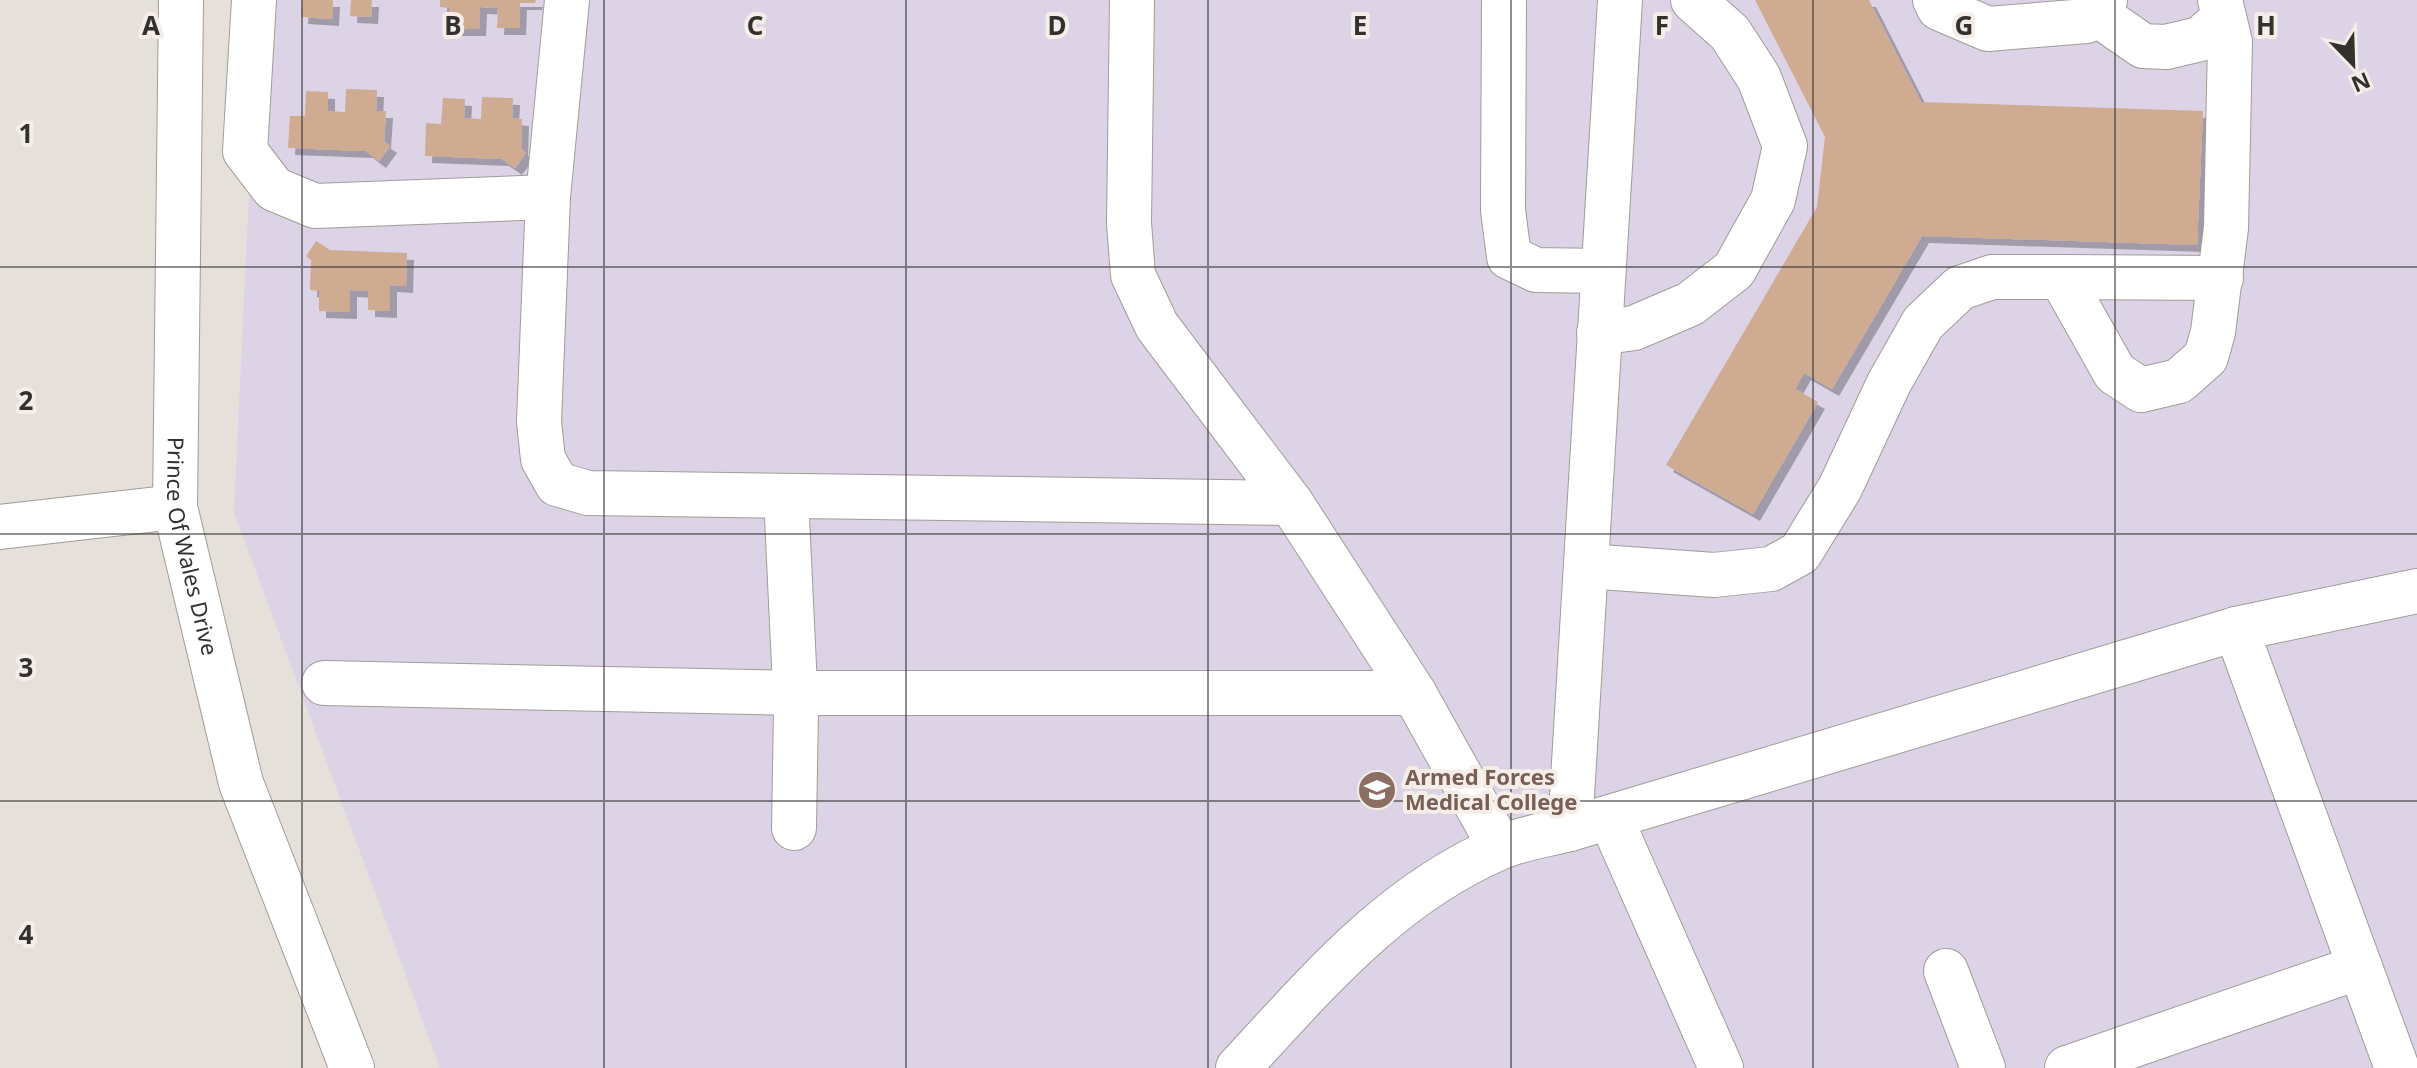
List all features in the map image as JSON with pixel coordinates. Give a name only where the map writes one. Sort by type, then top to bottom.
[{"type":"street","name":"Prince Of Wales Drive","points":[[181,0],[175,507],[241,783],[352,1068]]},
{"type":"street","points":[[254,0],[245,151],[274,189],[315,206],[548,197]]},
{"type":"street","points":[[567,0],[548,197],[539,422],[543,459],[557,484],[588,493],[1291,503]]},
{"type":"street","points":[[1132,0],[1129,223],[1133,275],[1157,326],[1291,503],[1414,693],[1500,847]]},
{"type":"street","points":[[1504,0],[1503,210],[1509,257],[1536,270],[1603,271]]},
{"type":"street","points":[[1620,0],[1586,566],[1590,823],[1721,1068]]},
{"type":"street","points":[[1599,333],[1634,328],[1690,304],[1734,270],[1773,200],[1785,146],[1759,78],[1730,33],[1693,0]]},
{"type":"street","points":[[1935,0],[1939,8],[1988,29],[2086,21],[2100,6],[2143,46],[2166,47],[2200,39],[2222,9]]},
{"type":"street","points":[[2061,277],[2115,373],[2141,390],[2179,381],[2206,357],[2221,278],[2226,228],[2230,42],[2222,9]]},
{"type":"street","points":[[1586,566],[1714,575],[1771,569],[1800,553],[1840,488],[1889,383],[1923,323],[1960,288],[1992,277],[2221,278]]},
{"type":"street","points":[[786,496],[796,693],[794,828]]},
{"type":"street","points":[[0,527],[175,507]]},
{"type":"street","points":[[1238,1068],[1353,945],[1421,890],[1500,847],[1590,823],[2236,629],[2417,591]]},
{"type":"street","points":[[2236,629],[2397,1068]]},
{"type":"street","points":[[324,683],[796,693],[1414,693]]},
{"type":"street","points":[[2067,1068],[2360,967]]},
{"type":"street","points":[[1946,971],[1983,1068]]},
{"type":"shaded area","name":"Armed Forces Medical College","points":[[258,0],[2417,0],[2417,1068],[440,1068],[234,512]]},
{"type":"building","points":[[302,0],[333,0],[332,19],[301,17]]},
{"type":"building","points":[[351,0],[372,0],[371,17],[350,16]]},
{"type":"building","points":[[440,0],[536,0],[535,3],[520,3],[519,28],[497,28],[498,8],[480,7],[479,29],[449,29],[449,8],[440,7]]},
{"type":"building","points":[[1755,0],[1869,0],[1921,102],[2203,111],[2197,245],[1922,236],[1832,389],[1804,373],[1795,389],[1818,402],[1753,514],[1666,465],[1817,207],[1825,137]]},
{"type":"building","points":[[346,89],[377,90],[376,111],[386,111],[384,142],[390,146],[379,161],[366,151],[288,148],[290,116],[305,116],[306,91],[328,92],[328,111],[345,112]]},
{"type":"building","points":[[482,97],[513,98],[512,118],[522,119],[521,149],[526,153],[515,168],[502,159],[425,156],[426,123],[441,124],[443,98],[465,99],[464,118],[481,119]]},
{"type":"building","points":[[316,241],[330,250],[407,253],[406,286],[390,285],[390,311],[368,310],[368,291],[350,290],[350,312],[319,311],[319,291],[310,290],[311,260],[306,256]]},
{"type":"place","name":"Armed Forces Medical College","points":[[1377,790]]}]
